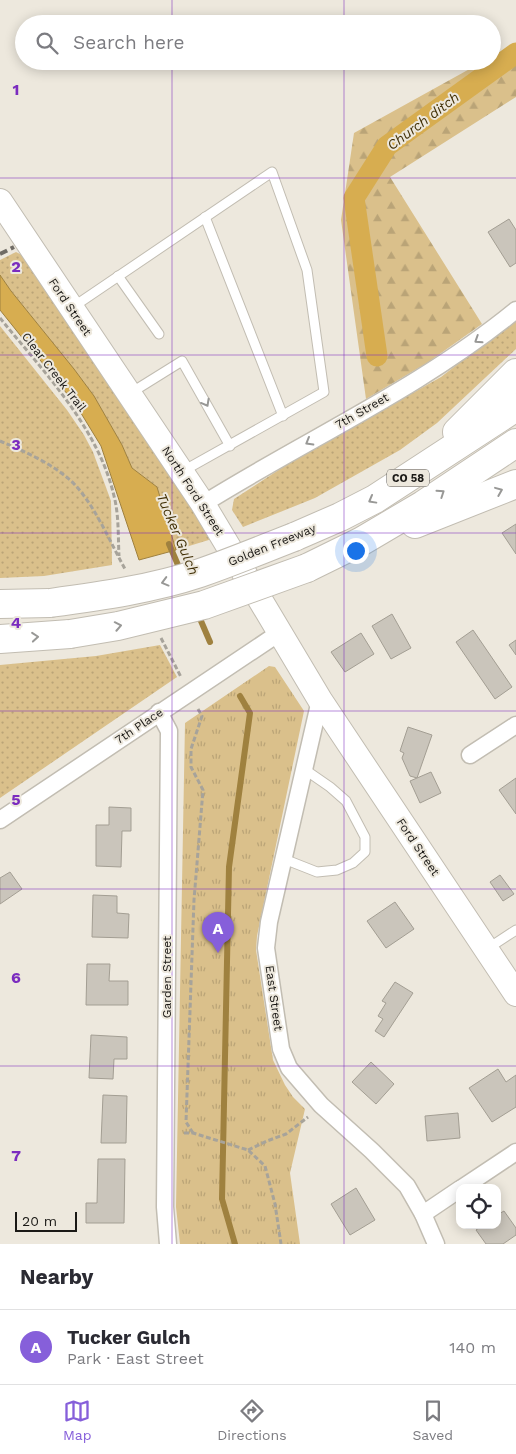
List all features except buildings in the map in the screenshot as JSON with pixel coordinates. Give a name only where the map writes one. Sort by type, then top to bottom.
[{"type":"highway","points":[[415,473],[516,373]]},
{"type":"highway","name":"Golden Freeway","points":[[0,604],[50,603],[107,595],[181,578],[248,555],[340,517],[375,499],[516,407]]},
{"type":"highway","name":"CO 58","points":[[0,639],[70,634],[118,626],[204,605],[307,568],[362,541],[423,505],[516,443]]},
{"type":"highway","points":[[307,568],[516,484]]},
{"type":"street","name":"Ford Street","points":[[0,201],[135,403]]},
{"type":"street","name":"7th Street","points":[[203,504],[422,377],[487,334],[516,310]]},
{"type":"street","name":"North Ford Street","points":[[135,403],[203,504],[320,700]]},
{"type":"street","name":"7th Place","points":[[0,820],[279,633]]},
{"type":"street","name":"Ford Street","points":[[320,700],[516,994]]},
{"type":"street","name":"East Street","points":[[320,700],[270,922],[266,948],[281,1049],[288,1068],[321,1105],[372,1150],[406,1186],[423,1214],[436,1244]]},
{"type":"street","name":"Garden Street","points":[[159,712],[169,731],[165,1207],[168,1244]]},
{"type":"street","points":[[470,755],[516,725]]},
{"type":"street","points":[[467,1184],[516,1152]]},
{"type":"street","points":[[423,1214],[456,1191]]},
{"type":"lane","points":[[71,309],[272,172],[307,270],[324,392],[182,472]]},
{"type":"lane","points":[[205,217],[283,416]]},
{"type":"lane","points":[[118,276],[159,334]]},
{"type":"lane","points":[[135,403],[182,361],[230,446]]},
{"type":"lane","points":[[284,859],[317,872],[337,870],[353,863],[365,852],[365,837],[346,801],[330,787],[304,770]]},
{"type":"lane","points":[[486,949],[516,930]]},
{"type":"path","name":"Clear Creek Trail","points":[[0,318],[73,407],[96,448],[116,502],[120,559],[88,501],[75,484],[26,452],[0,441]]},
{"type":"path","points":[[248,1150],[286,1134],[321,1105]]},
{"type":"path","points":[[193,1133],[248,1150],[265,1166],[275,1204],[280,1244]]},
{"type":"green space","points":[[512,46],[516,51],[516,97],[390,177],[482,324],[427,363],[366,399],[341,220],[354,133],[468,70],[501,70],[501,52]]},
{"type":"green space","points":[[16,252],[26,257],[212,539],[176,550],[157,487],[132,468],[122,445],[94,396],[0,275],[0,260]]},
{"type":"green space","points":[[516,319],[516,349],[437,423],[400,450],[315,498],[243,527],[232,510],[234,499],[297,458],[441,377]]},
{"type":"green space","points":[[0,326],[67,410],[93,452],[111,501],[112,565],[44,576],[0,578]]},
{"type":"green space","points":[[160,645],[177,677],[0,798],[0,665],[96,656]]},
{"type":"green space","points":[[269,666],[275,667],[304,711],[257,936],[256,950],[273,1060],[285,1085],[293,1097],[305,1109],[290,1173],[300,1244],[180,1244],[176,1207],[185,723]]},
{"type":"shaded area","name":"Tucker Gulch","points":[[0,275],[94,396],[122,445],[132,468],[157,487],[176,550],[139,560],[101,446],[76,405],[0,310]]},
{"type":"waterway","name":"Church ditch","points":[[501,64],[516,53]]},
{"type":"waterway","name":"Church ditch","points":[[377,356],[354,198],[387,146],[492,70]]},
{"type":"waterway","name":"Tucker Gulch","points":[[169,544],[181,572]]},
{"type":"waterway","name":"Tucker Gulch","points":[[198,614],[210,642]]},
{"type":"waterway","name":"Tucker Gulch","points":[[235,1244],[222,1199],[229,867],[250,713],[240,696]]},
{"type":"railway","points":[[0,254],[14,247]]},
{"type":"place","name":"Tucker Gulch","points":[[218,953]]}]
